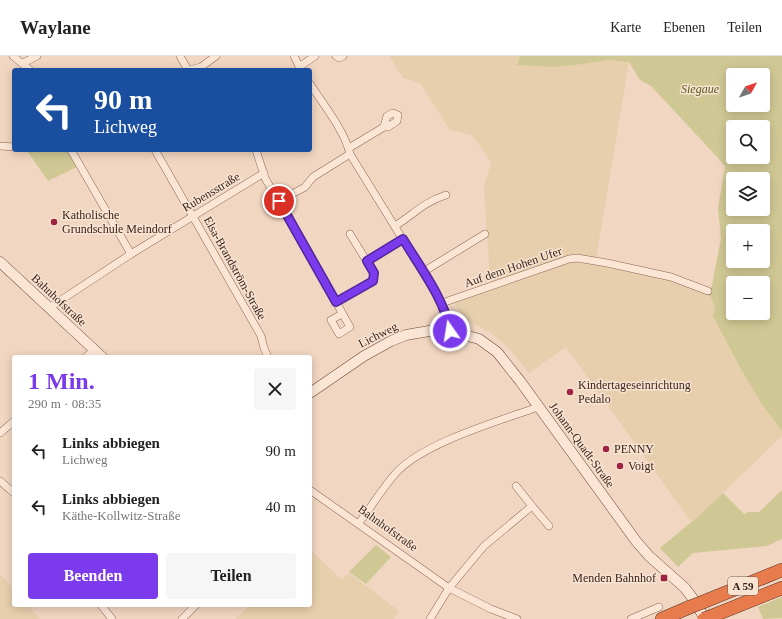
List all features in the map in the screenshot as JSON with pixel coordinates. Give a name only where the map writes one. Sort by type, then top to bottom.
[{"type":"highway","name":"A 59","points":[[660,613],[690,608],[782,570]]},
{"type":"highway","name":"A 59","points":[[707,618],[782,588]]},
{"type":"main road","name":"Bahnhofstraße","points":[[0,262],[94,355]]},
{"type":"main road","name":"Lichweg","points":[[312,392],[364,356],[391,341],[419,332],[450,331]]},
{"type":"main road","name":"Johann-Quadt-Straße","points":[[450,331],[479,339],[497,352],[636,541],[649,556],[685,588],[707,618]]},
{"type":"street","points":[[14,56],[28,68]]},
{"type":"street","points":[[23,64],[37,56]]},
{"type":"street","points":[[180,56],[188,68]]},
{"type":"street","points":[[203,68],[216,56]]},
{"type":"street","points":[[294,56],[300,68],[315,56]]},
{"type":"street","points":[[336,56],[339,58],[343,56]]},
{"type":"street","points":[[312,87],[335,122],[349,151],[442,303],[448,318],[450,331]]},
{"type":"street","points":[[279,201],[305,187],[313,176],[384,127]]},
{"type":"street","points":[[0,146],[12,147]]},
{"type":"street","points":[[72,152],[131,254]]},
{"type":"street","name":"Elsa-Brandström-Straße","points":[[156,152],[261,336],[267,355]]},
{"type":"street","points":[[257,152],[265,178],[342,314]]},
{"type":"street","name":"Rubensstraße","points":[[48,308],[193,215],[264,173]]},
{"type":"street","points":[[395,226],[412,215],[415,210],[433,199],[446,195]]},
{"type":"street","points":[[336,302],[373,281],[374,273],[350,234]]},
{"type":"street","points":[[423,272],[485,234]]},
{"type":"street","points":[[367,261],[403,239]]},
{"type":"street","name":"Auf dem Hohen Ufer","points":[[442,303],[569,259],[577,258],[671,277],[708,291]]},
{"type":"street","points":[[358,523],[395,473],[415,458],[457,437],[538,407]]},
{"type":"street","points":[[0,433],[12,422]]},
{"type":"street","points":[[0,481],[12,491]]},
{"type":"street","points":[[516,486],[549,526]]},
{"type":"street","name":"Bahnhofstraße","points":[[312,493],[358,523],[449,588],[517,619]]},
{"type":"street","points":[[430,619],[449,588],[484,546],[532,506]]},
{"type":"street","points":[[103,607],[112,619]]},
{"type":"street","points":[[182,619],[194,607]]},
{"type":"street","points":[[631,619],[660,613]]},
{"type":"shaded area","points":[[389,56],[520,56],[517,65],[552,67],[608,60],[629,62],[596,259],[577,256],[492,283],[490,278],[484,187],[491,162],[472,135],[450,130],[420,83],[403,78]]},
{"type":"shaded area","points":[[577,260],[668,279],[710,295],[735,357],[782,430],[782,436],[691,522],[566,347],[529,373],[509,348],[490,332],[465,319],[454,303],[566,262]]},
{"type":"shaded area","points":[[312,551],[342,580],[349,573],[399,611],[394,619],[235,619],[248,607],[312,607]]},
{"type":"shaded area","points":[[0,574],[12,587],[12,607],[30,607],[40,619],[0,619]]},
{"type":"green space","name":"Siegaue","points":[[520,56],[782,56],[782,431],[761,403],[713,316],[715,308],[710,295],[721,239],[718,208],[725,167],[651,86],[640,80],[629,62],[608,60],[552,67],[517,65]]},
{"type":"green space","points":[[28,152],[68,152],[77,167],[48,181]]},
{"type":"green space","points":[[782,490],[782,539],[767,546],[693,553],[678,567],[660,548],[701,514],[723,493],[744,514],[748,512],[759,512]]},
{"type":"green space","points":[[376,545],[391,557],[366,584],[349,572]]},
{"type":"green space","points":[[782,597],[782,618],[763,619],[758,607]]},
{"type":"place","name":"Katholische Grundschule Meindorf","points":[[54,222]]},
{"type":"place","name":"Kindertageseinrichtung Pedalo","points":[[570,392]]},
{"type":"place","name":"PENNY","points":[[606,449]]},
{"type":"place","name":"Voigt","points":[[620,466]]},
{"type":"place","name":"Menden Bahnhof","points":[[664,578]]},
{"type":"route","points":[[279,201],[336,302],[373,281],[374,273],[367,261],[403,239],[442,303],[448,318],[450,331]]}]
